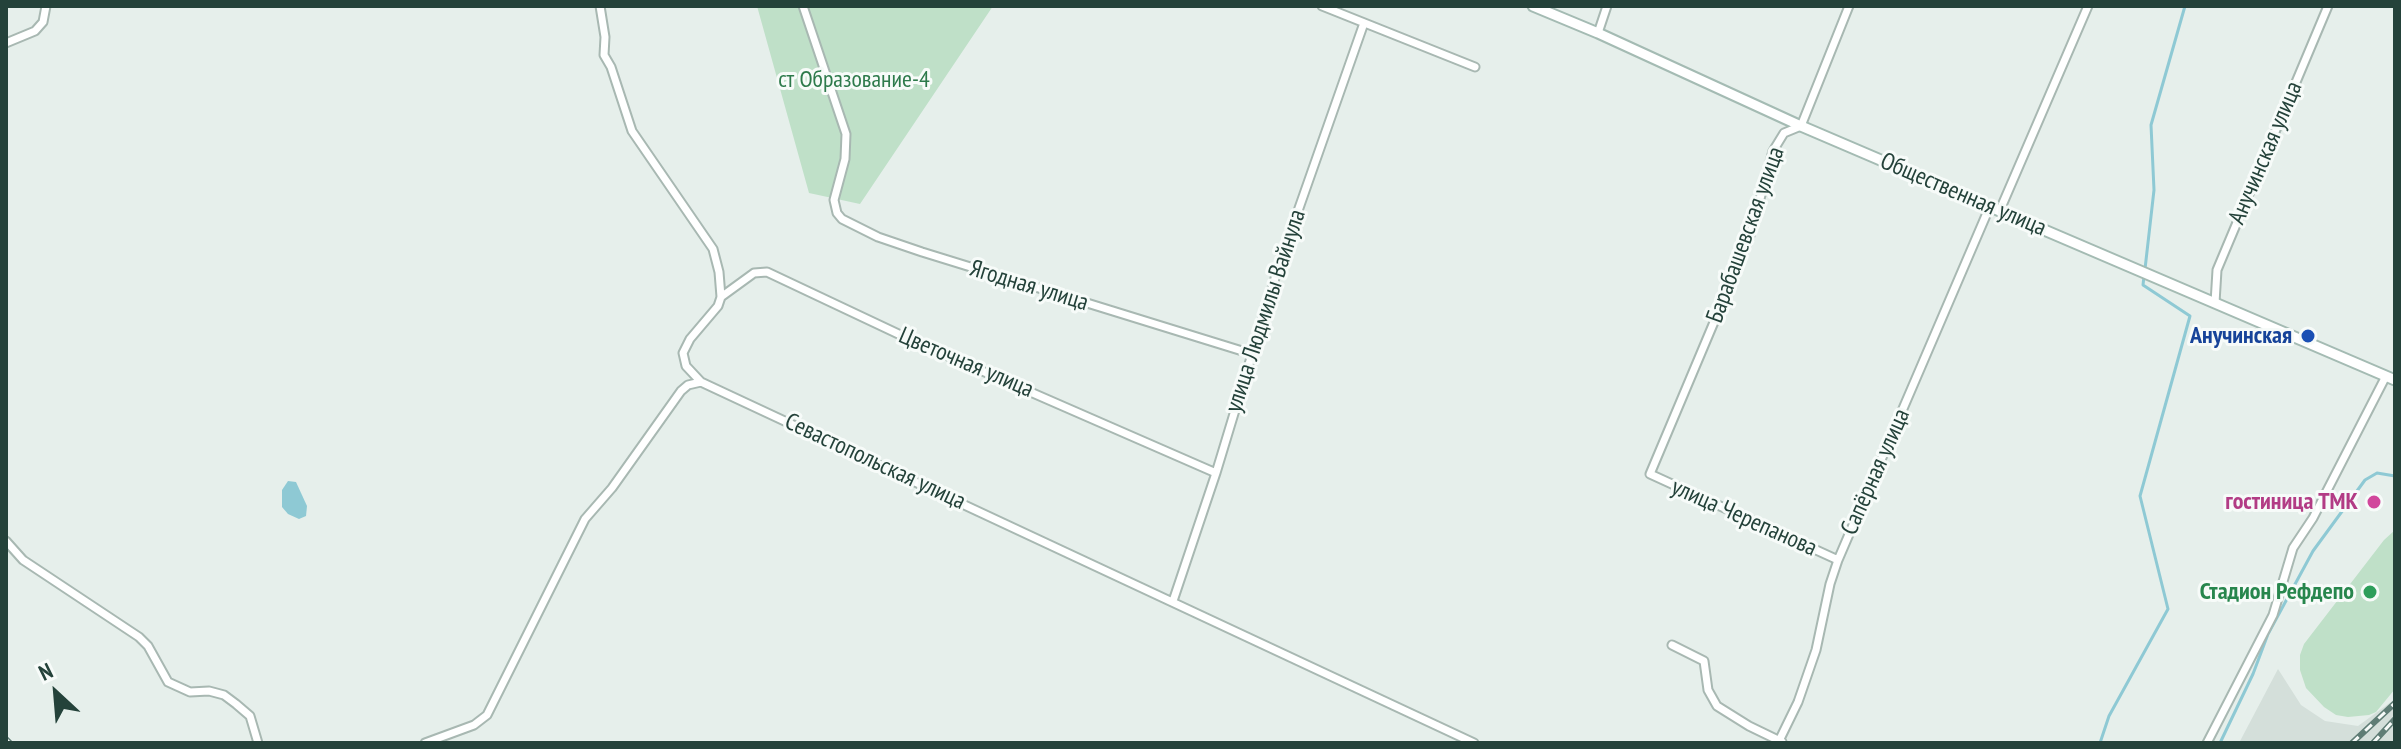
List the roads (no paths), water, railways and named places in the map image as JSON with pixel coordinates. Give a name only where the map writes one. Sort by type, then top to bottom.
[{"type":"main road","name":"Общественная улица","points":[[1534,6],[1801,126],[2391,378]]},
{"type":"street","points":[[6,43],[35,31],[43,22],[46,6]]},
{"type":"street","points":[[600,6],[605,37],[604,55],[611,67],[632,131],[713,249],[721,297],[718,306],[690,339],[683,353],[686,366],[701,382]]},
{"type":"street","name":"Ягодная улица","points":[[803,6],[846,134],[845,159],[834,200],[837,213],[854,226],[878,237],[1252,354]]},
{"type":"street","points":[[1322,6],[1475,67]]},
{"type":"street","points":[[1598,33],[1607,6]]},
{"type":"street","name":"Барабашевская улица","points":[[1650,474],[1749,239],[1773,151],[1784,133],[1801,126],[1849,6]]},
{"type":"street","name":"Сапёрная улица","points":[[1780,742],[1816,650],[1838,560],[2088,6]]},
{"type":"street","name":"Анучинская улица","points":[[2215,303],[2217,270],[2328,6]]},
{"type":"street","name":"улица Людмилы Вайнула","points":[[1173,601],[1216,473],[1279,265],[1364,23]]},
{"type":"street","name":"Цветочная улица","points":[[721,297],[754,273],[767,272],[896,333],[1216,473]]},
{"type":"street","points":[[2207,743],[2273,615],[2293,548],[2391,378]]},
{"type":"street","points":[[425,743],[474,725],[487,715],[585,519],[612,488],[681,391],[688,385],[701,382]]},
{"type":"street","name":"Севастопольская улица","points":[[701,382],[1474,743]]},
{"type":"street","name":"улица Черепанова","points":[[1650,474],[1838,560]]},
{"type":"street","points":[[6,541],[23,560],[139,637],[148,646],[168,682],[190,692],[209,691],[224,695],[236,704],[250,716],[258,743]]},
{"type":"street","points":[[1672,645],[1704,661],[1708,690],[1717,706],[1780,742]]},
{"type":"water","points":[[288,481],[296,482],[307,506],[306,516],[299,519],[282,507],[282,490]]},
{"type":"waterway","points":[[2145,269],[2154,190],[2151,125],[2185,6]]},
{"type":"waterway","points":[[2100,743],[2109,716],[2168,609],[2140,496],[2190,316],[2143,285],[2144,276]]},
{"type":"waterway","points":[[2220,743],[2268,634],[2313,551],[2365,480],[2377,473],[2395,476]]},
{"type":"railway","points":[[2352,743],[2395,703]]},
{"type":"railway","points":[[2373,743],[2395,719]]},
{"type":"railway","points":[[6,739],[10,743]]},
{"type":"place","name":"Анучинская","points":[[2308,336]]},
{"type":"place","name":"гостиница ТМК","points":[[2374,502]]},
{"type":"place","name":"Стадион Рефдепо","points":[[2370,592]]},
{"type":"park label","name":"ст Образование-4","points":[[854,80]]}]
